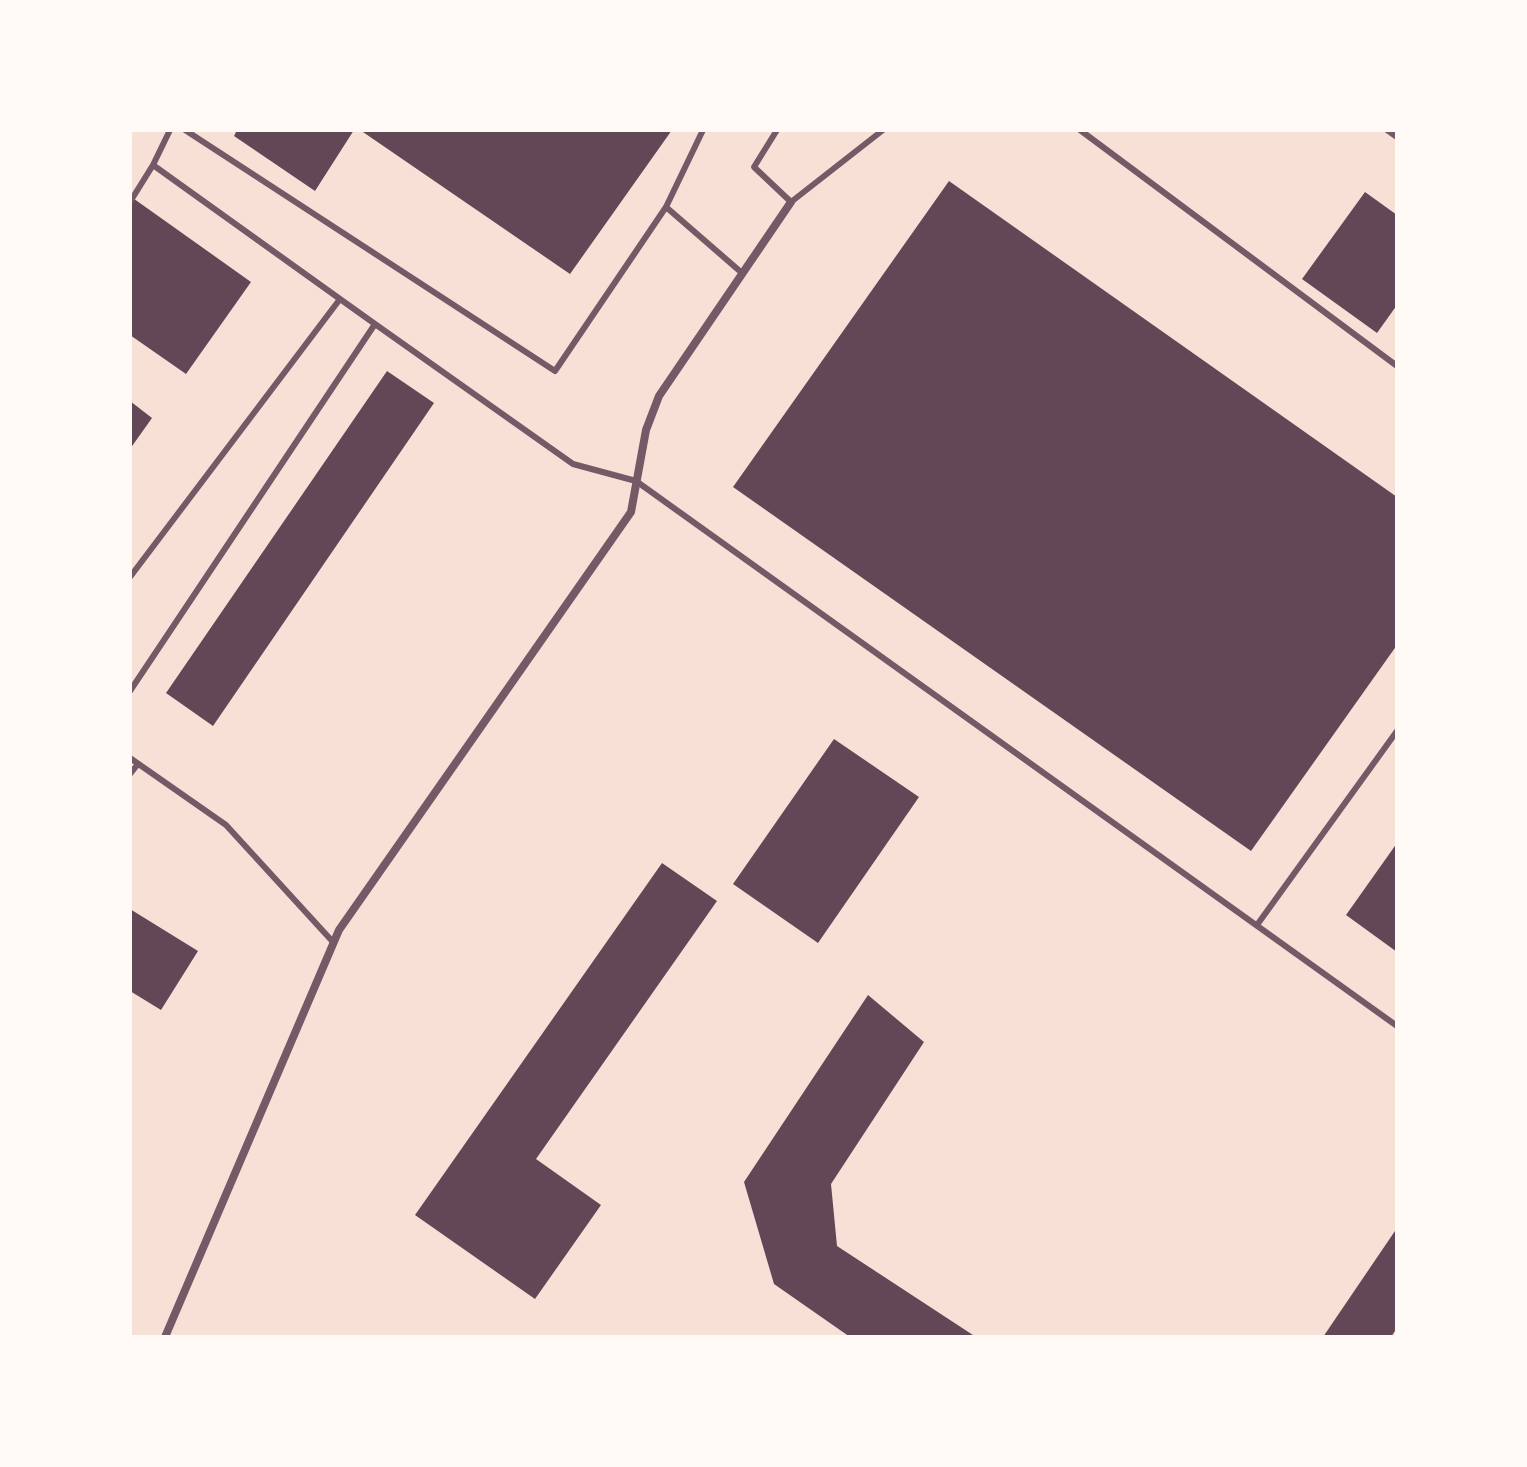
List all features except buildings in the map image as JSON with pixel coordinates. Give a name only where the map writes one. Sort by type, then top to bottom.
[{"type":"street","points":[[165,1337],[339,930],[631,512],[646,430],[659,396],[791,202]]},
{"type":"lane","points":[[130,202],[170,130]]},
{"type":"lane","points":[[185,130],[555,371],[666,207],[703,130]]},
{"type":"lane","points":[[777,130],[754,167],[791,202],[883,130]]},
{"type":"lane","points":[[1080,130],[1397,366]]},
{"type":"lane","points":[[1387,130],[1397,137]]},
{"type":"lane","points":[[153,165],[573,464],[636,481],[1397,1026]]},
{"type":"lane","points":[[666,207],[742,273]]},
{"type":"lane","points":[[130,577],[340,299]]},
{"type":"lane","points":[[130,691],[375,324]]},
{"type":"lane","points":[[1257,925],[1397,731]]},
{"type":"lane","points":[[130,758],[226,825],[333,942]]},
{"type":"lane","points":[[130,774],[138,764]]}]
